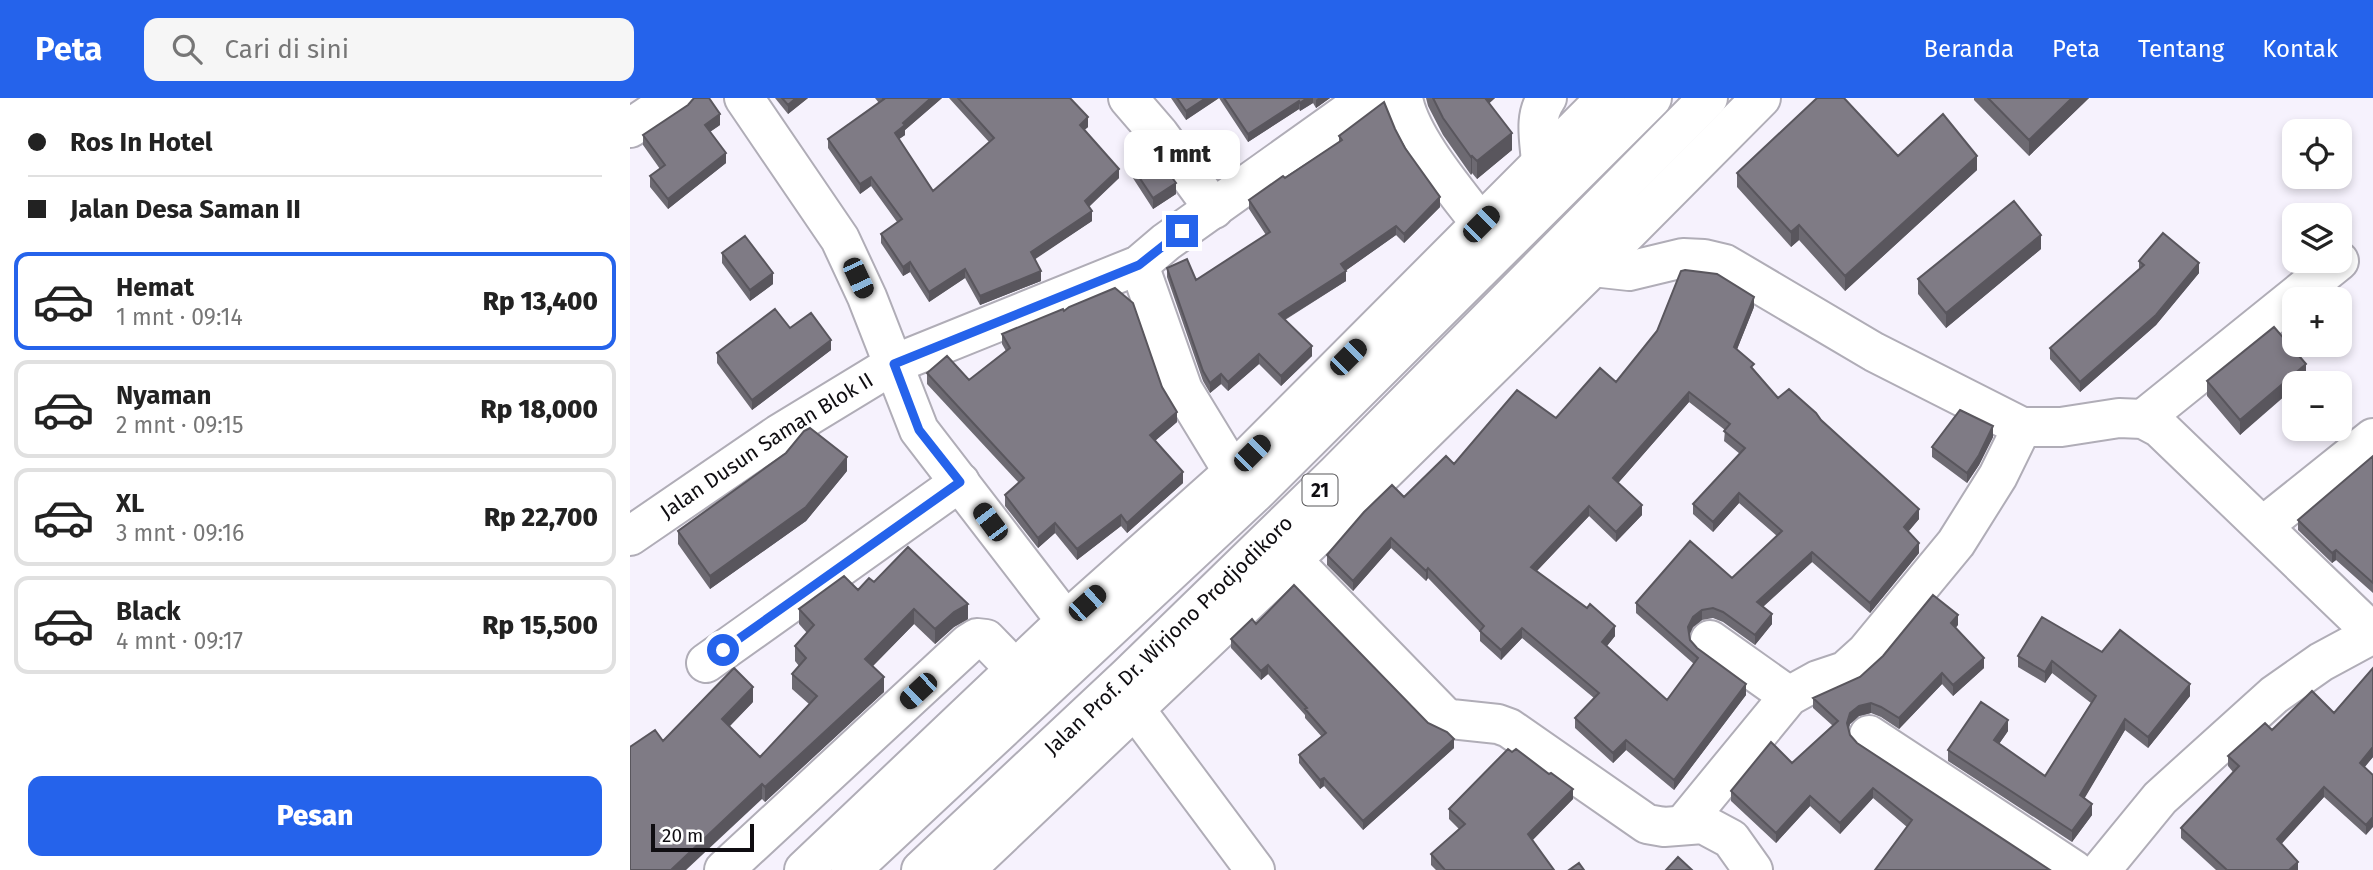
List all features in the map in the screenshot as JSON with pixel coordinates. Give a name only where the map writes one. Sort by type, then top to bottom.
[{"type":"main road","points":[[630,128],[675,98]]},
{"type":"main road","points":[[744,98],[840,239],[867,297],[919,430],[1066,621]]},
{"type":"main road","points":[[1128,98],[1159,134],[1213,209]]},
{"type":"main road","name":"Jalan Dusun Saman Blok II","points":[[630,536],[779,434],[894,364],[1139,265],[1166,242],[1368,98]]},
{"type":"main road","points":[[1403,98],[1405,109],[1422,142],[1481,224]]},
{"type":"main road","points":[[1541,163],[1538,121],[1543,102],[1547,98]]},
{"type":"main road","points":[[775,825],[808,866],[1066,621],[1233,472],[1606,98]]},
{"type":"main road","name":"21","points":[[852,870],[1255,493],[1652,98]]},
{"type":"main road","name":"Jalan Prof. Dr. Wirjono Prodjodikoro","points":[[921,870],[1128,676],[1326,484],[1708,98]]},
{"type":"main road","points":[[965,870],[1293,559],[1593,267],[1761,98]]},
{"type":"main road","points":[[1593,267],[1629,271],[1683,258],[1725,264],[1874,352],[2022,427],[2061,428],[2119,418],[2143,419],[2160,428],[2373,633],[2321,662],[2274,695],[2160,797],[2099,868],[1869,735]]},
{"type":"main road","points":[[1139,265],[1183,390],[1233,472]]},
{"type":"main road","points":[[2143,419],[2323,273]]},
{"type":"main road","points":[[1683,825],[1789,696],[1818,680],[1845,671],[1866,652],[1956,543],[1998,476],[2022,427]]},
{"type":"main road","points":[[2263,526],[2373,438]]},
{"type":"main road","points":[[706,663],[960,482]]},
{"type":"main road","points":[[1293,559],[1444,716],[1509,728],[1647,824],[1664,827],[1703,824],[1731,839],[1753,870]]},
{"type":"main road","points":[[723,870],[977,638],[986,639],[1016,670]]},
{"type":"main road","points":[[1710,640],[1789,696]]},
{"type":"main road","points":[[1135,709],[1255,870]]},
{"type":"building","points":[[694,98],[709,98],[720,114],[705,125],[726,153],[668,199],[650,176],[665,165],[643,135],[688,105]]},
{"type":"building","points":[[782,98],[796,98],[788,105]]},
{"type":"building","points":[[883,98],[931,98],[895,133],[933,191],[994,138],[958,98],[1070,98],[1088,117],[1080,125],[1119,169],[1085,201],[1092,211],[1031,252],[1041,271],[980,296],[965,269],[929,292],[910,262],[903,267],[881,234],[902,219],[871,177],[860,184],[828,139]]},
{"type":"building","points":[[1177,98],[1206,98],[1186,111]]},
{"type":"building","points":[[1224,98],[1307,98],[1248,134]]},
{"type":"building","points":[[1433,98],[1485,98],[1512,133],[1477,161],[1471,157],[1443,118]]},
{"type":"building","points":[[1817,98],[1844,98],[1898,156],[1943,114],[1977,156],[1845,276],[1799,225],[1791,232],[1737,173]]},
{"type":"building","points":[[1988,98],[2072,98],[2029,140]]},
{"type":"building","points":[[1384,102],[1405,148],[1440,197],[1404,234],[1396,226],[1341,264],[1346,271],[1279,314],[1312,346],[1281,376],[1259,354],[1228,382],[1221,374],[1210,383],[1203,371],[1167,268],[1187,259],[1196,280],[1270,232],[1249,200],[1342,140],[1339,136]]},
{"type":"building","points":[[1150,148],[1176,183],[1153,198],[1129,162]]},
{"type":"building","points":[[2014,201],[2041,235],[1946,313],[1918,279]]},
{"type":"building","points":[[2163,233],[2199,263],[2156,315],[2080,382],[2050,348],[2144,265],[2139,261]]},
{"type":"building","points":[[745,236],[773,273],[750,290],[722,253]]},
{"type":"building","points":[[1681,271],[1717,274],[1754,297],[1734,347],[1754,364],[1751,367],[1778,398],[1789,389],[1919,509],[1904,527],[1919,543],[1870,603],[1812,552],[1757,602],[1772,614],[1755,635],[1713,608],[1702,610],[1693,617],[1688,627],[1690,640],[1746,684],[1674,780],[1626,740],[1613,753],[1575,718],[1599,693],[1522,628],[1501,650],[1480,631],[1484,626],[1428,568],[1426,571],[1391,538],[1353,581],[1327,555],[1364,512],[1392,485],[1404,497],[1446,456],[1454,464],[1517,390],[1556,418],[1600,368],[1616,382],[1657,331]],"holes":[[[1689,392],[1730,424],[1724,431],[1745,448],[1693,504],[1713,522],[1739,493],[1782,531],[1732,578],[1690,541],[1636,603],[1698,658],[1667,700],[1602,642],[1615,626],[1590,604],[1587,608],[1531,567],[1589,506],[1616,532],[1642,505],[1613,478]]]},
{"type":"building","points":[[1115,288],[1133,303],[1162,387],[1177,412],[1150,435],[1183,472],[1127,523],[1121,515],[1077,549],[1055,523],[1038,538],[1005,495],[1024,478],[927,373],[947,356],[969,380],[1010,348],[1002,334]]},
{"type":"building","points":[[775,309],[790,328],[811,313],[831,340],[752,400],[717,353]]},
{"type":"building","points":[[2274,327],[2282,336],[2282,357],[2300,357],[2306,364],[2298,371],[2282,371],[2282,384],[2240,420],[2207,381]]},
{"type":"building","points":[[1960,410],[1993,426],[1967,473],[1932,447]]},
{"type":"building","points":[[810,428],[847,457],[806,507],[710,576],[678,531],[786,453],[804,431]]},
{"type":"building","points":[[2373,456],[2373,583],[2336,550],[2332,553],[2298,520]]},
{"type":"building","points":[[908,547],[968,604],[935,629],[914,609],[865,659],[884,677],[765,787],[762,784],[671,870],[630,870],[630,747],[655,730],[663,741],[734,668],[753,687],[722,719],[760,757],[817,696],[792,674],[806,658],[795,646],[814,625],[799,609],[844,576],[858,590],[869,578],[874,582]]},
{"type":"building","points":[[1294,585],[1428,723],[1447,732],[1454,739],[1363,821],[1324,778],[1320,780],[1299,755],[1326,733],[1268,665],[1261,671],[1231,639],[1252,619],[1256,624]]},
{"type":"building","points":[[1933,595],[1958,615],[1951,623],[1984,658],[1953,685],[1942,673],[1899,718],[1871,703],[1859,706],[1850,713],[1847,723],[1850,735],[1857,743],[2050,870],[1875,870],[1912,820],[1873,788],[1840,823],[1810,796],[1776,833],[1731,791],[1771,742],[1792,763],[1838,721],[1813,698],[1860,677],[1883,656]]},
{"type":"building","points":[[2042,617],[2102,652],[2120,630],[2190,684],[2148,737],[2125,719],[2080,795],[2092,804],[2072,831],[1948,750],[1981,702],[2008,720],[1994,740],[2045,776],[2096,696],[2052,661],[2045,672],[2018,656]]},
{"type":"building","points":[[2373,668],[2373,747],[2360,763],[2373,775],[2373,817],[2366,825],[2324,787],[2277,839],[2298,862],[2289,870],[2227,870],[2181,828],[2239,766],[2228,756],[2265,723],[2272,730],[2312,691],[2334,713]]},
{"type":"building","points":[[1508,749],[1512,752],[1516,749],[1573,789],[1528,834],[1554,870],[1445,870],[1431,854],[1465,824],[1449,809]]},
{"type":"building","points":[[1678,857],[1692,870],[1666,870]]},
{"type":"building","points":[[1579,863],[1584,870],[1569,870]]},
{"type":"route","points":[[723,650],[960,482],[919,430],[894,364],[1139,265],[1182,231]]}]
